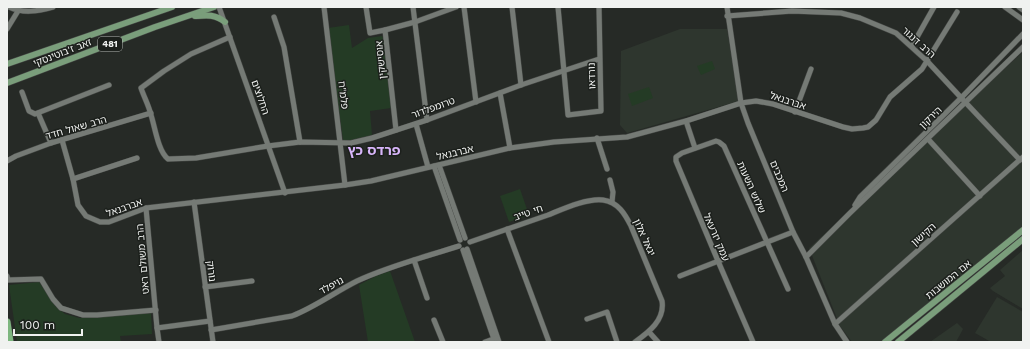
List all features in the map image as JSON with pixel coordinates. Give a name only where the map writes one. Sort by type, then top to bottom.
[{"type":"highway","points":[[7,322],[10,342]]},
{"type":"main road","name":"זאב ז'בוטינסקי","points":[[7,64],[172,7]]},
{"type":"main road","name":"זאב ז'בוטינסקי","points":[[7,83],[214,7]]},
{"type":"main road","points":[[184,17],[212,16],[225,22]]},
{"type":"main road","name":"אם המושבות","points":[[885,342],[1023,230]]},
{"type":"main road","name":"אם המושבות","points":[[898,342],[1023,239]]},
{"type":"street","points":[[9,7],[24,12],[53,7]]},
{"type":"street","name":"החלוצים","points":[[219,7],[285,193]]},
{"type":"street","name":"פלמ\"ח","points":[[324,7],[345,185]]},
{"type":"street","name":"אוסישקין","points":[[366,7],[370,33],[386,30],[396,130]]},
{"type":"street","points":[[413,7],[427,120]]},
{"type":"street","points":[[386,30],[415,22],[456,7]]},
{"type":"street","points":[[464,7],[476,102]]},
{"type":"street","points":[[512,7],[521,85]]},
{"type":"street","points":[[558,7],[564,70]]},
{"type":"street","name":"נורדאו","points":[[564,70],[568,115],[601,111],[598,7]]},
{"type":"street","name":"המכבים","points":[[727,7],[741,104],[793,232],[806,257],[835,324],[847,342]]},
{"type":"street","points":[[912,46],[934,7]]},
{"type":"street","points":[[1005,7],[1023,20]]},
{"type":"street","points":[[1019,7],[1023,10]]},
{"type":"street","points":[[7,29],[18,10]]},
{"type":"street","name":"הרב דנגור","points":[[728,16],[792,11],[841,12],[896,33],[928,61],[961,98],[1021,158]]},
{"type":"street","name":"אברבנאל","points":[[62,140],[73,179],[78,205],[86,216],[92,220],[104,223],[146,208],[285,193],[371,181],[510,148],[554,142],[627,137],[756,101],[761,101],[843,127],[858,129],[868,126],[876,120],[890,97],[919,72],[928,61],[957,12]]},
{"type":"street","points":[[274,17],[284,47],[300,142]]},
{"type":"street","name":"הירקון","points":[[850,213],[860,197],[961,98],[1023,34]]},
{"type":"street","points":[[151,114],[141,88],[191,54],[230,37]]},
{"type":"street","name":"הירקון","points":[[806,257],[1023,47]]},
{"type":"street","name":"טרומפלדור","points":[[151,114],[161,148],[168,159],[196,158],[300,142],[351,143],[416,124],[521,85],[600,59]]},
{"type":"street","points":[[795,112],[811,69]]},
{"type":"street","points":[[22,92],[29,111],[35,114],[109,86]]},
{"type":"street","points":[[500,93],[510,148]]},
{"type":"street","points":[[38,113],[51,143]]},
{"type":"street","name":"הרב שאול חדד","points":[[7,161],[16,156],[51,143],[151,114]]},
{"type":"street","points":[[686,121],[695,148]]},
{"type":"street","points":[[416,124],[428,167]]},
{"type":"street","points":[[597,138],[606,169]]},
{"type":"street","points":[[928,139],[980,196]]},
{"type":"street","name":"שלוש השעות","points":[[695,148],[716,141],[724,146],[788,290]]},
{"type":"street","name":"עמק יזרעאל","points":[[695,148],[676,156],[676,161],[753,342]]},
{"type":"street","points":[[73,179],[137,158]]},
{"type":"street","name":"הקישון","points":[[835,324],[1021,158]]},
{"type":"street","points":[[444,178],[445,172],[451,162]]},
{"type":"street","points":[[437,165],[444,178],[463,239]]},
{"type":"street","points":[[437,165],[463,239],[470,242],[470,245],[465,249]]},
{"type":"street","points":[[610,180],[613,192],[612,202]]},
{"type":"street","name":"חי טייב","points":[[470,242],[593,200],[612,202]]},
{"type":"street","name":"נורוק","points":[[194,202],[213,342]]},
{"type":"street","name":"יגאל אלון","points":[[612,202],[625,214],[662,301],[663,306],[658,320],[649,332]]},
{"type":"street","name":"הרב משולם ראט","points":[[146,208],[159,342]]},
{"type":"street","points":[[507,229],[549,342]]},
{"type":"street","points":[[680,276],[793,232]]},
{"type":"street","points":[[463,239],[458,246],[465,249],[496,340],[485,342]]},
{"type":"street","name":"נויפלד","points":[[211,330],[292,316],[303,312],[318,302],[377,272],[458,246]]},
{"type":"street","points":[[414,260],[427,298]]},
{"type":"street","points":[[7,276],[8,280],[41,279],[52,299],[61,308],[83,315],[156,310]]},
{"type":"street","points":[[205,287],[252,281]]},
{"type":"street","points":[[587,319],[608,312],[617,342]]},
{"type":"street","points":[[434,320],[443,342]]},
{"type":"street","points":[[157,328],[210,321]]},
{"type":"street","points":[[635,342],[649,332],[658,342]]},
{"type":"shaded area","points":[[680,29],[727,29],[739,101],[627,133],[620,125],[621,51]]},
{"type":"shaded area","points":[[1023,52],[1023,226],[881,342],[852,342],[840,326],[809,248]]},
{"type":"shaded area","points":[[1023,250],[1023,309],[990,288],[1005,276],[1000,270]]},
{"type":"shaded area","points":[[997,297],[1023,312],[1023,342],[991,342],[975,333]]},
{"type":"shaded area","points":[[957,323],[963,329],[956,342],[930,342]]},
{"type":"green space","points":[[349,25],[352,48],[368,38],[382,36],[384,40],[391,108],[370,111],[372,135],[352,140],[343,140],[328,28]]},
{"type":"green space","points":[[712,61],[715,69],[701,75],[697,66]]},
{"type":"green space","points":[[649,87],[653,98],[632,106],[628,94]]},
{"type":"green space","points":[[520,189],[529,215],[509,222],[500,196]]},
{"type":"green space","points":[[390,271],[415,342],[368,342],[359,285],[376,276]]},
{"type":"green space","points":[[39,282],[56,307],[65,314],[79,318],[151,313],[152,334],[120,336],[121,342],[17,342],[9,285]]},
{"type":"district","name":"פרדס כץ","points":[[374,150]]}]
